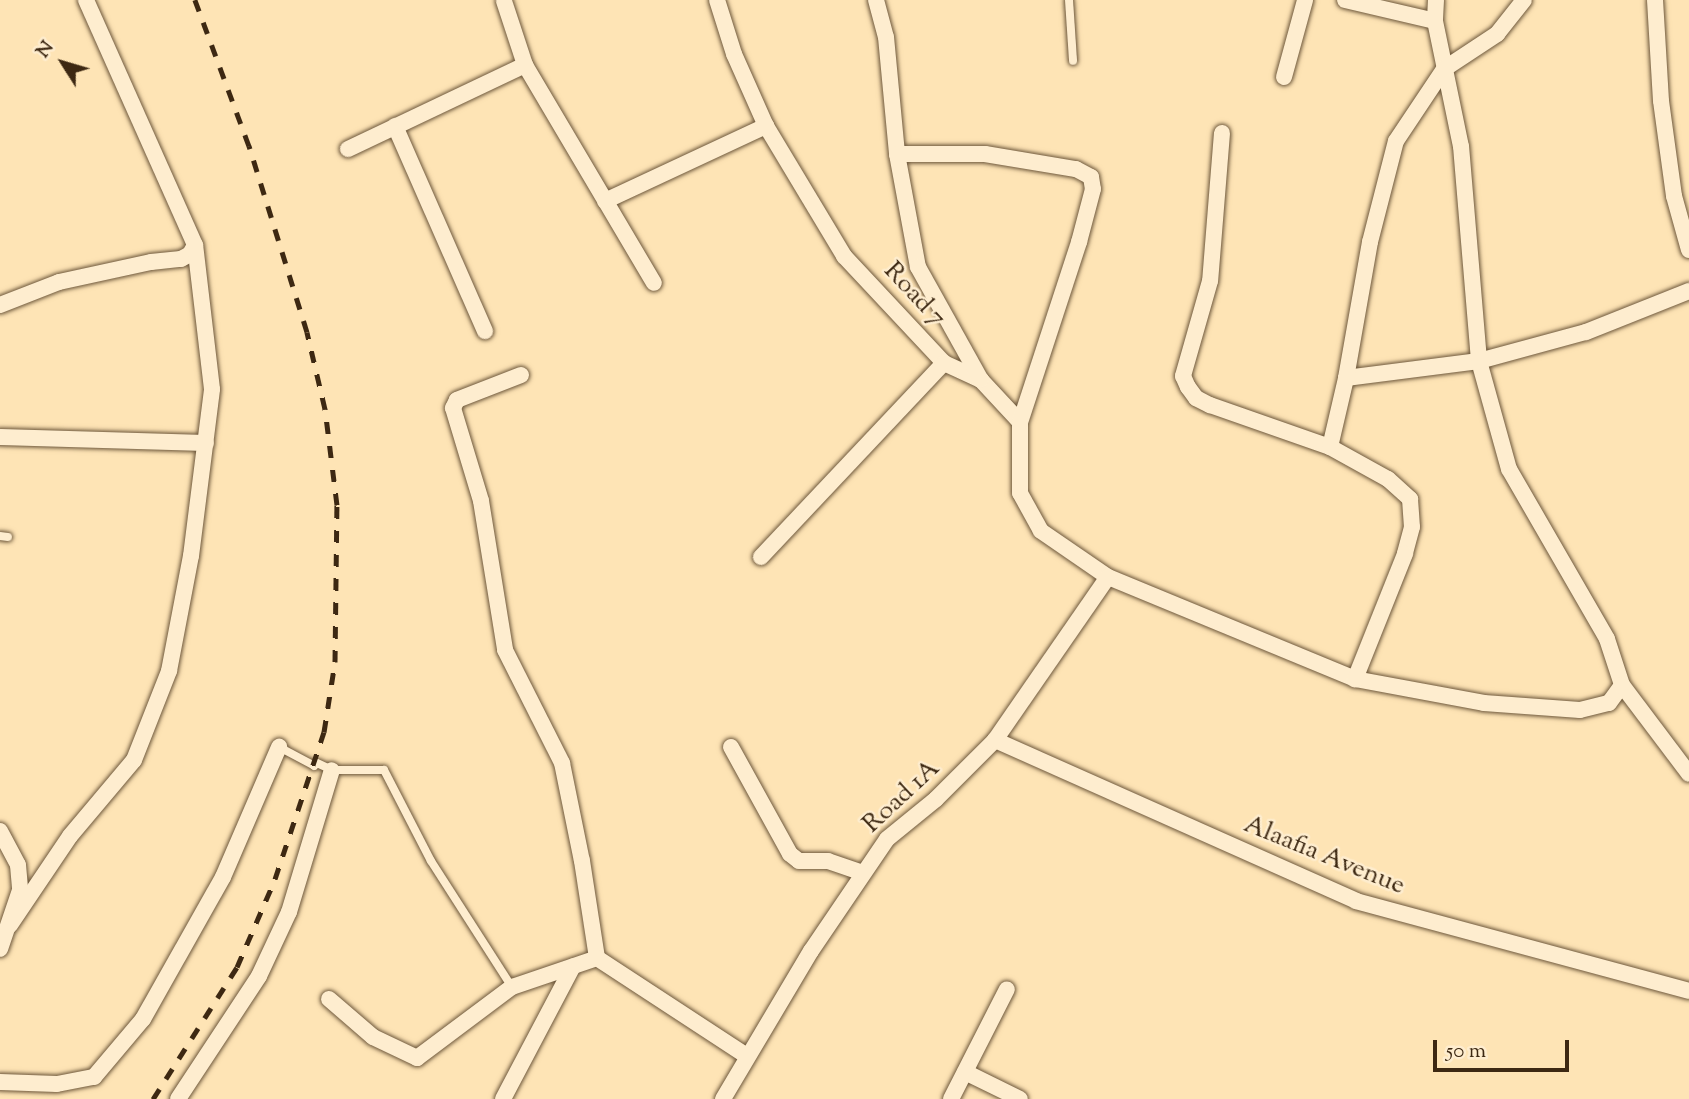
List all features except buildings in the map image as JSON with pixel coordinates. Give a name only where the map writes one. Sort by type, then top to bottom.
[{"type":"street","points":[[10,925],[70,836],[134,760],[169,671],[191,556],[212,388],[195,245],[86,0]]},
{"type":"street","name":"Road 7","points":[[717,0],[734,54],[766,126],[844,256],[944,363],[981,380],[1020,422]]},
{"type":"street","points":[[876,0],[886,37],[897,154],[918,267],[981,380]]},
{"type":"street","points":[[1284,77],[1304,0]]},
{"type":"street","points":[[1345,0],[1435,21]]},
{"type":"street","points":[[1436,0],[1435,21],[1461,146],[1479,361],[1509,470],[1607,639],[1622,685],[1689,774]]},
{"type":"street","points":[[1330,447],[1346,378],[1370,242],[1396,141],[1444,69],[1497,34],[1524,0]]},
{"type":"street","points":[[1655,0],[1661,101],[1675,196],[1689,250]]},
{"type":"street","points":[[504,1],[525,65],[654,283]]},
{"type":"street","points":[[348,149],[525,65]]},
{"type":"street","points":[[395,126],[485,331]]},
{"type":"street","points":[[604,201],[766,126]]},
{"type":"street","points":[[1222,133],[1210,281],[1184,376],[1196,398],[1330,447],[1388,479],[1410,499],[1412,527],[1405,554],[1354,679]]},
{"type":"street","points":[[897,154],[985,154],[1076,169],[1091,177],[1093,189],[1082,230],[1020,422],[1020,493],[1041,531],[1108,577],[1354,679],[1485,703],[1580,710],[1609,703],[1622,685]]},
{"type":"street","points":[[0,304],[59,282],[151,262],[181,259],[190,254],[195,245]]},
{"type":"street","points":[[1346,378],[1479,361],[1586,332],[1689,291]]},
{"type":"street","points":[[761,557],[944,363]]},
{"type":"street","points":[[521,375],[457,400],[453,408],[481,501],[505,650],[562,763],[582,861],[597,958],[747,1056]]},
{"type":"street","points":[[0,437],[206,443]]},
{"type":"street","name":"Road 1A","points":[[723,1099],[811,951],[887,839],[960,777],[995,740],[1108,577]]},
{"type":"street","name":"Alaafia Avenue","points":[[995,740],[1356,901],[1689,991]]},
{"type":"street","points":[[0,1082],[57,1084],[94,1077],[143,1019],[223,877],[279,747]]},
{"type":"street","points":[[731,747],[790,854],[799,861],[828,861],[863,873]]},
{"type":"street","points":[[178,1099],[259,976],[289,912],[332,770]]},
{"type":"street","points":[[0,831],[18,865],[20,890],[0,949]]},
{"type":"street","points":[[329,999],[373,1037],[418,1058],[512,987],[597,958]]},
{"type":"street","points":[[503,1099],[573,966]]},
{"type":"street","points":[[951,1099],[1007,989]]},
{"type":"street","points":[[965,1072],[1020,1099]]},
{"type":"street","points":[[57,1084],[67,1099]]},
{"type":"lane","points":[[1069,0],[1073,61]]},
{"type":"lane","points":[[279,747],[313,766],[317,763],[332,770],[384,770],[431,861],[512,987]]},
{"type":"railway","points":[[153,1099],[237,967],[275,879],[324,732],[335,662],[337,505],[325,409],[307,332],[249,146],[195,0]]}]
